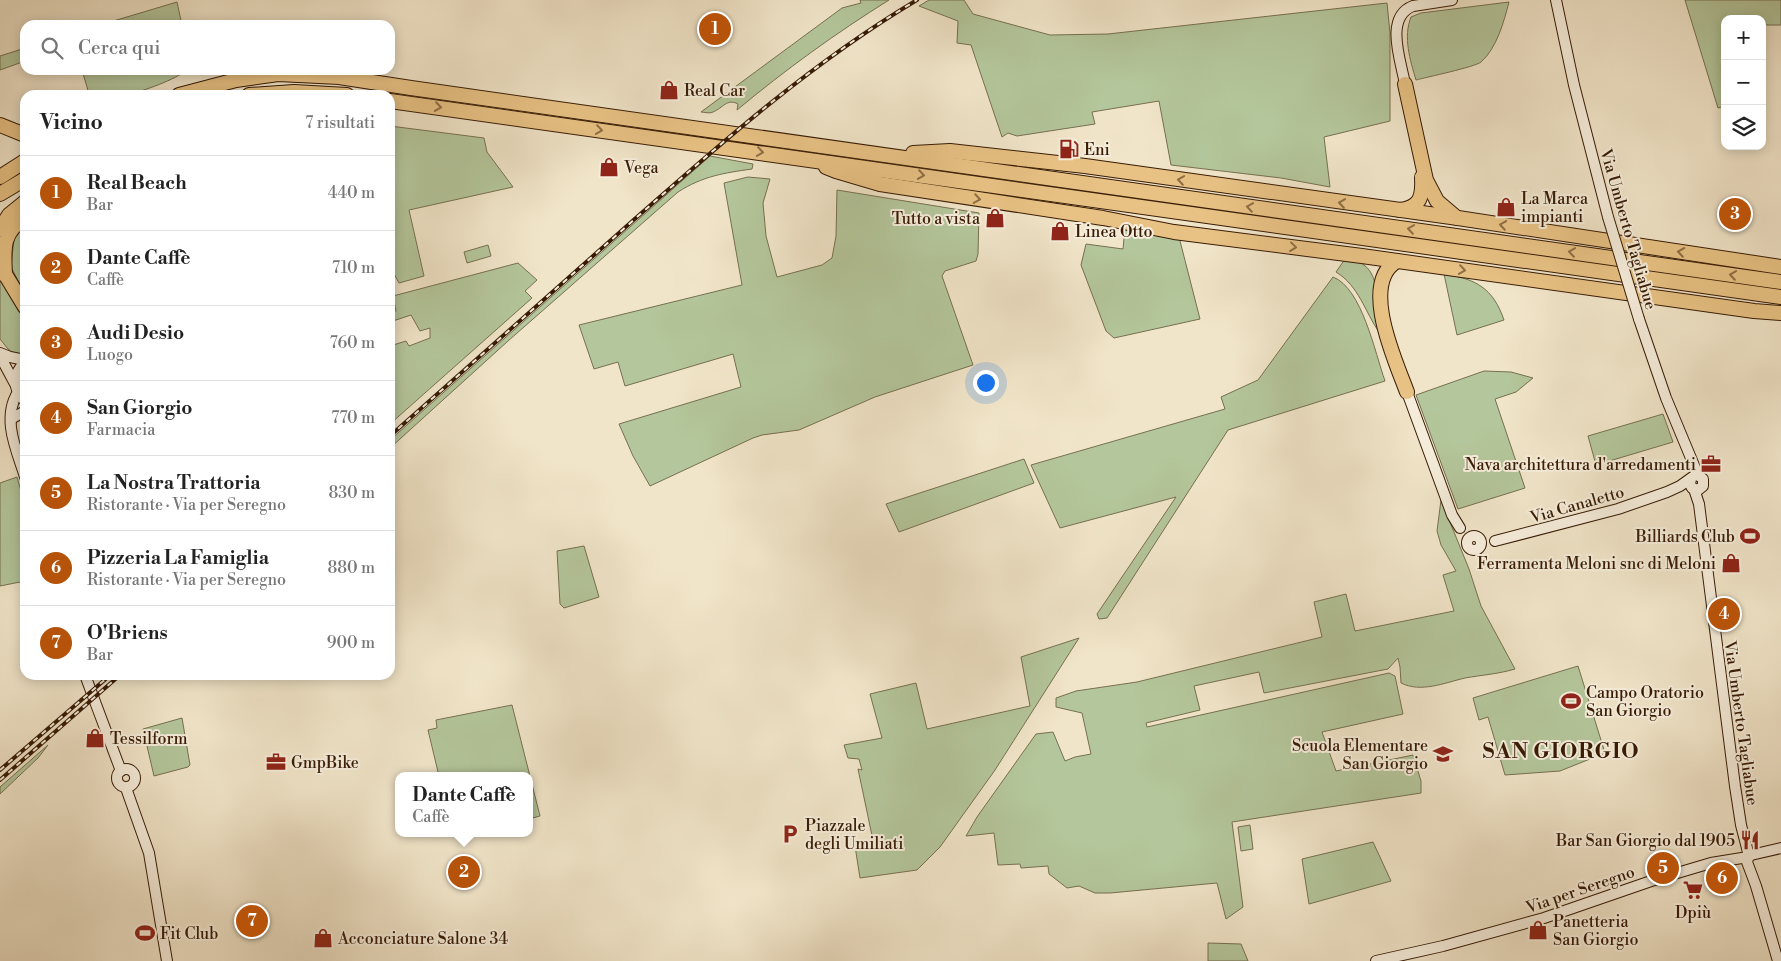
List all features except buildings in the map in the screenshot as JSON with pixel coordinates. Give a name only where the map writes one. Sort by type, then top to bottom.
[{"type":"highway","points":[[198,90],[236,80],[271,75]]},
{"type":"highway","points":[[298,75],[339,77],[1781,282]]},
{"type":"highway","points":[[1405,84],[1422,166],[1430,189],[1438,201],[1458,218]]},
{"type":"highway","points":[[395,101],[1781,297]]},
{"type":"highway","points":[[0,125],[20,133]]},
{"type":"highway","points":[[880,154],[950,151],[1085,166],[1458,218],[1781,267]]},
{"type":"highway","points":[[812,160],[836,172],[880,187],[1103,218],[1174,232],[1362,256],[1754,311],[1781,313]]},
{"type":"highway","points":[[0,177],[20,164]]},
{"type":"highway","points":[[1398,210],[1409,209],[1418,203],[1422,193],[1422,166]]},
{"type":"highway","points":[[0,194],[20,182]]},
{"type":"highway","points":[[0,211],[20,198]]},
{"type":"highway","points":[[0,229],[9,215],[20,206]]},
{"type":"highway","points":[[20,222],[14,226],[6,238],[3,271],[20,299]]},
{"type":"highway","points":[[1362,256],[1372,264],[1381,283],[1383,325],[1407,392]]},
{"type":"highway","points":[[1381,283],[1390,265],[1397,261]]},
{"type":"street","points":[[1405,84],[1396,34],[1400,14],[1413,6],[1452,0]]},
{"type":"street","name":"Via Umberto Tagliabue","points":[[1556,0],[1574,85],[1608,217],[1654,366],[1691,460],[1700,504],[1735,786],[1756,886],[1778,961]]},
{"type":"street","points":[[0,354],[20,360]]},
{"type":"street","points":[[0,354],[20,394]]},
{"type":"street","points":[[20,367],[18,370],[10,430],[20,461]]},
{"type":"street","points":[[1407,392],[1452,515],[1460,528],[1467,545],[1470,549],[1474,551],[1480,548],[1482,543],[1477,536],[1469,538],[1467,545]]},
{"type":"street","points":[[11,419],[20,414]]},
{"type":"street","name":"Via Canaletto","points":[[1480,548],[1495,541],[1618,509],[1695,483]]},
{"type":"street","name":"Via Canaletto","points":[[1460,528],[1477,536],[1495,541]]},
{"type":"street","points":[[87,680],[121,771],[128,769],[134,775],[134,783],[126,788],[149,853],[167,961]]},
{"type":"street","name":"Via per Seregno","points":[[1376,961],[1443,946],[1462,939],[1544,918],[1657,879],[1711,863],[1736,859],[1752,860],[1768,851],[1781,848]]},
{"type":"green space","points":[[860,0],[889,0],[811,52],[737,110],[738,104],[731,102],[711,113],[701,112],[842,8],[861,3]]},
{"type":"green space","points":[[929,0],[964,0],[973,14],[1050,35],[1108,34],[1387,3],[1390,33],[1390,121],[1324,137],[1330,187],[1281,178],[1171,165],[1159,101],[1092,112],[1095,124],[1017,136],[1008,133],[1002,137],[971,45],[957,43],[958,21],[919,6]]},
{"type":"green space","points":[[1685,0],[1781,0],[1781,25],[1766,25],[1766,15],[1721,15],[1721,107],[1718,108]]},
{"type":"green space","points":[[177,2],[181,20],[117,20]]},
{"type":"green space","points":[[1509,2],[1496,42],[1481,62],[1416,80],[1407,40],[1411,17],[1421,13]]},
{"type":"green space","points":[[20,50],[20,63],[0,70],[0,56]]},
{"type":"green space","points":[[83,75],[180,75],[143,90],[88,90]]},
{"type":"green space","points":[[395,127],[484,138],[487,152],[513,187],[409,210],[424,276],[399,283],[395,276]]},
{"type":"green space","points":[[710,156],[753,164],[752,169],[705,179],[678,192],[508,341],[395,443],[395,436]]},
{"type":"green space","points":[[748,177],[770,179],[763,203],[766,236],[777,277],[822,265],[832,258],[836,236],[837,190],[979,213],[978,254],[976,261],[945,271],[942,276],[973,365],[875,397],[799,430],[753,438],[650,486],[633,456],[619,424],[741,387],[733,354],[625,386],[618,362],[594,369],[579,325],[742,285],[724,183]]},
{"type":"green space","points":[[1125,228],[1179,237],[1200,319],[1114,338],[1106,331],[1081,265],[1086,244],[1123,249]]},
{"type":"green space","points":[[20,229],[20,284],[11,267],[17,231]]},
{"type":"green space","points":[[488,245],[491,256],[467,263],[464,252]]},
{"type":"green space","points":[[1345,259],[1362,264],[1373,278],[1378,296],[1379,332],[1356,292],[1336,272]]},
{"type":"green space","points":[[518,263],[537,280],[525,291],[532,298],[395,420],[395,344],[406,341],[409,346],[430,338],[430,328],[420,331],[411,315],[395,320],[395,295]]},
{"type":"green space","points":[[1444,274],[1474,282],[1482,287],[1489,293],[1500,309],[1504,320],[1457,335]]},
{"type":"green space","points":[[0,276],[20,308],[20,354],[15,354],[8,349],[0,339]]},
{"type":"green space","points":[[1333,277],[1343,283],[1360,307],[1385,381],[1228,430],[1107,618],[1099,619],[1097,614],[1176,497],[1060,528],[1031,465],[1225,409],[1221,397],[1258,380]]},
{"type":"green space","points":[[1484,371],[1511,372],[1533,378],[1516,392],[1495,399],[1525,488],[1458,509],[1416,395]]},
{"type":"green space","points":[[1663,414],[1673,442],[1596,465],[1588,436]]},
{"type":"green space","points":[[1024,459],[1034,483],[899,532],[886,504]]},
{"type":"green space","points":[[17,477],[20,488],[20,582],[0,586],[0,483]]},
{"type":"green space","points":[[1441,500],[1469,569],[1481,606],[1515,669],[1433,686],[1416,687],[1401,683],[1398,658],[1388,669],[1264,693],[1259,672],[1194,686],[1200,710],[1146,723],[1147,727],[1389,673],[1395,676],[1403,714],[1322,732],[1336,771],[1413,755],[1421,781],[1421,793],[1232,822],[1243,907],[1226,919],[1217,883],[1110,893],[1095,893],[1079,886],[1067,888],[1049,874],[1048,866],[1021,868],[1020,864],[998,865],[994,833],[966,836],[977,817],[1036,734],[1053,732],[1065,761],[1091,754],[1082,713],[1056,707],[1056,698],[1076,691],[1137,682],[1322,637],[1314,602],[1346,594],[1355,631],[1454,611],[1443,575],[1456,571],[1441,545],[1437,531]]},
{"type":"green space","points":[[584,546],[599,597],[564,608],[560,604],[557,551]]},
{"type":"green space","points":[[1079,638],[995,770],[940,847],[917,870],[860,878],[855,846],[874,845],[858,769],[862,770],[859,759],[848,758],[844,745],[882,738],[870,694],[916,683],[927,729],[1030,706],[1021,657]]},
{"type":"green space","points":[[1578,666],[1605,753],[1560,771],[1505,775],[1488,717],[1479,720],[1473,698]]},
{"type":"green space","points":[[512,705],[529,772],[438,772],[428,730],[437,728],[436,720]]},
{"type":"green space","points":[[182,718],[190,765],[154,776],[143,729]]},
{"type":"green space","points":[[48,745],[38,758],[0,794],[0,787]]},
{"type":"green space","points":[[533,788],[540,816],[533,818]]},
{"type":"green space","points":[[1250,825],[1253,849],[1241,851],[1238,827]]},
{"type":"green space","points":[[1373,842],[1391,881],[1309,904],[1302,859]]},
{"type":"green space","points":[[1208,943],[1241,944],[1248,961],[1208,961]]},
{"type":"railway","points":[[395,432],[628,225],[767,106],[840,50],[917,0]]},
{"type":"railway","points":[[0,770],[105,680]]},
{"type":"railway","points":[[0,780],[114,680]]},
{"type":"place","name":"Real Beach","points":[[715,29]]},
{"type":"place","name":"Real Car","points":[[669,90]]},
{"type":"place","name":"Eni","points":[[1069,149]]},
{"type":"place","name":"Vega","points":[[609,167]]},
{"type":"place","name":"La Marca impianti","points":[[1506,207]]},
{"type":"place","name":"Audi Desio","points":[[1735,214]]},
{"type":"place","name":"Tutto a vista","points":[[995,218]]},
{"type":"place","name":"Linea Otto","points":[[1060,231]]},
{"type":"place","name":"Nava architettura d'arredamenti","points":[[1711,464]]},
{"type":"place","name":"Billiards Club","points":[[1750,536]]},
{"type":"place","name":"Ferramenta Meloni snc di Meloni","points":[[1731,563]]},
{"type":"place","name":"San Giorgio","points":[[1724,614]]},
{"type":"place","name":"Campo Oratorio San Giorgio","points":[[1571,701]]},
{"type":"place","name":"Tessilform","points":[[95,738]]},
{"type":"place","name":"Scuola Elementare San Giorgio","points":[[1443,754]]},
{"type":"place","name":"GmpBike","points":[[276,762]]},
{"type":"place","name":"Piazzale degli Umiliati","points":[[790,834]]},
{"type":"place","name":"Bar San Giorgio dal 1905","points":[[1750,840]]},
{"type":"place","name":"La Nostra Trattoria","points":[[1663,868]]},
{"type":"place","name":"Dante Caffè","points":[[464,872]]},
{"type":"place","name":"Pizzeria La Famiglia","points":[[1722,878]]},
{"type":"place","name":"Dpiù","points":[[1693,890]]},
{"type":"place","name":"O'Briens","points":[[252,921]]},
{"type":"place","name":"Panetteria San Giorgio","points":[[1538,930]]},
{"type":"place","name":"Fit Club","points":[[145,933]]},
{"type":"place","name":"Acconciature Salone 34","points":[[323,938]]},
{"type":"district","name":"SAN GIORGIO","points":[[1561,751]]}]
